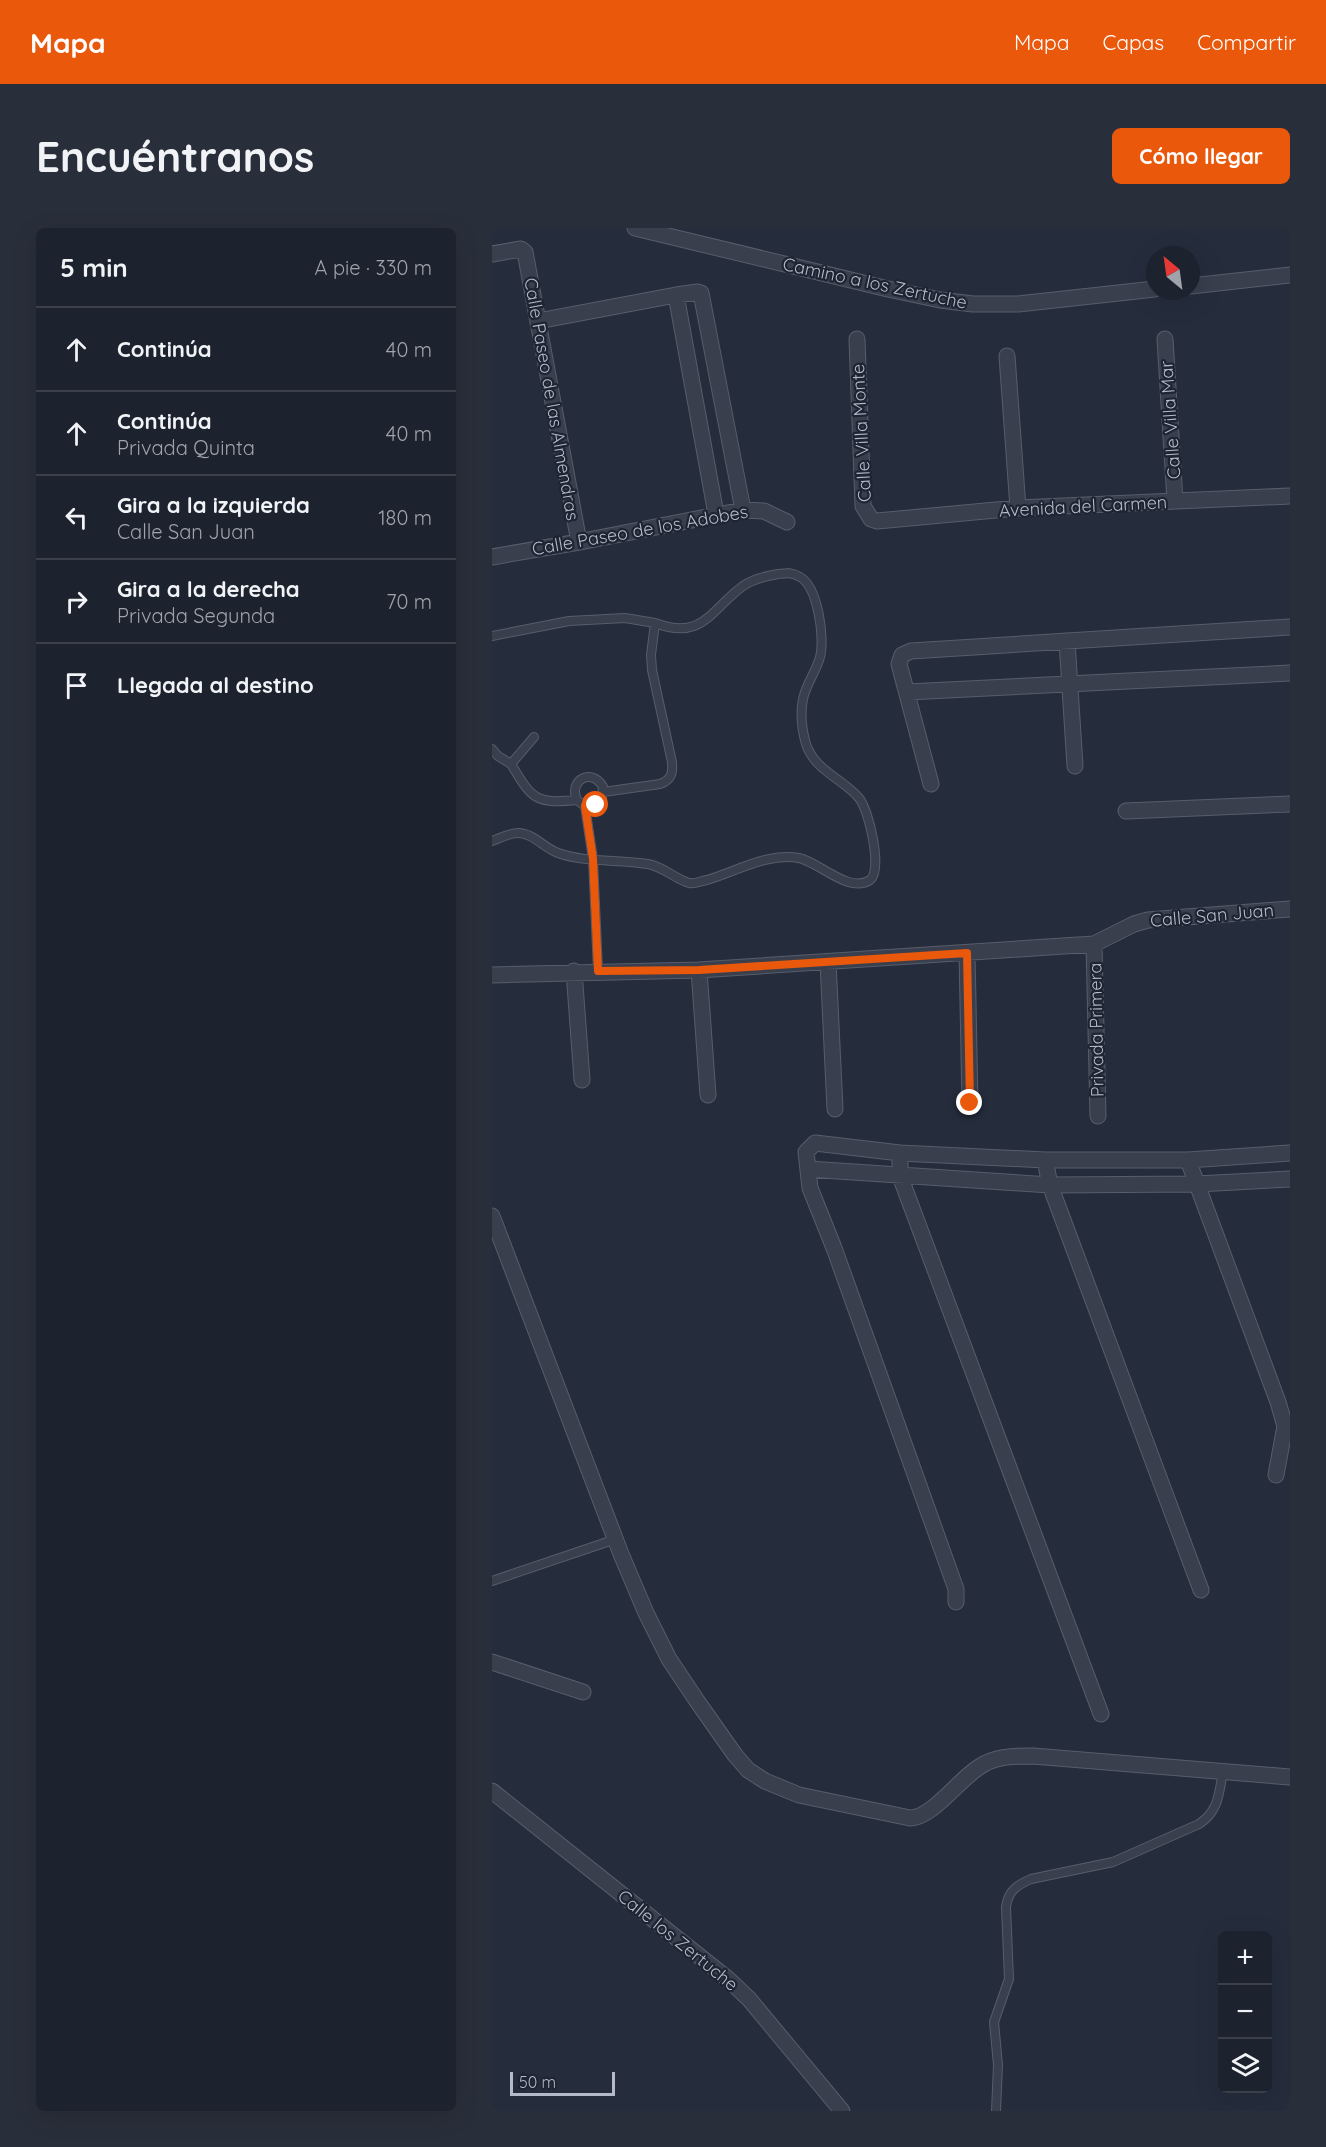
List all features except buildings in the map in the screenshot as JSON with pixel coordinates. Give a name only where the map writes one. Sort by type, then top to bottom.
[{"type":"street","name":"Camino a los Zertuche","points":[[635,228],[940,300],[973,304],[1018,304],[1146,290]]},
{"type":"street","name":"Calle Paseo de las Almendras","points":[[492,254],[521,249],[526,256],[579,542]]},
{"type":"street","points":[[1200,285],[1290,275]]},
{"type":"street","points":[[538,321],[698,292],[703,297],[743,510]]},
{"type":"street","points":[[676,295],[716,514]]},
{"type":"street","name":"Calle Villa Monte","points":[[857,339],[864,506],[868,516],[877,520]]},
{"type":"street","name":"Calle Villa Mar","points":[[1165,339],[1175,501]]},
{"type":"street","points":[[1007,356],[1018,508]]},
{"type":"street","points":[[698,418],[723,412]]},
{"type":"street","name":"Avenida del Carmen","points":[[877,520],[1018,508],[1290,496]]},
{"type":"street","name":"Calle Paseo de los Adobes","points":[[492,556],[579,542],[743,510],[764,511],[787,522]]},
{"type":"street","points":[[931,784],[899,664],[902,655],[911,651],[1290,627]]},
{"type":"street","points":[[1067,641],[1075,766]]},
{"type":"street","points":[[907,692],[1290,673]]},
{"type":"street","points":[[1126,811],[1290,804]]},
{"type":"street","name":"Calle San Juan","points":[[492,975],[574,971],[699,970],[1094,944],[1134,924],[1148,920],[1290,909]]},
{"type":"street","name":"Privada Primera","points":[[1094,944],[1098,1116]]},
{"type":"street","points":[[967,953],[970,1103]]},
{"type":"street","points":[[828,962],[835,1109]]},
{"type":"street","points":[[699,970],[708,1095]]},
{"type":"street","points":[[574,971],[582,1080]]},
{"type":"street","points":[[956,1602],[956,1589],[810,1188],[806,1152],[815,1143],[900,1153],[1045,1160],[1188,1160],[1290,1152]]},
{"type":"street","points":[[900,1153],[900,1176],[1101,1714]]},
{"type":"street","points":[[1045,1160],[1050,1185],[1201,1590]]},
{"type":"street","points":[[1188,1160],[1281,1410],[1285,1426],[1276,1475]]},
{"type":"street","points":[[808,1169],[1050,1185],[1197,1184],[1290,1179]]},
{"type":"street","points":[[492,1216],[646,1613],[669,1659],[735,1755],[748,1770],[782,1790],[819,1800],[916,1818],[927,1813],[972,1771],[1002,1758],[1033,1756],[1290,1777]]},
{"type":"street","points":[[492,1662],[583,1692]]},
{"type":"street","name":"Calle los Zertuche","points":[[492,1791],[728,1979],[749,1999],[842,2111]]},
{"type":"lane","points":[[492,636],[569,621],[626,618],[676,629],[694,627],[706,620],[732,595],[750,582],[786,573],[804,579],[812,593],[819,616],[822,645],[803,699],[801,714],[804,737],[819,766],[854,793],[864,806],[874,852],[875,872],[872,878],[865,882],[851,882],[839,879],[806,860],[790,857],[766,860],[722,876],[692,883],[655,866],[558,854],[530,836],[520,833],[492,841]]},
{"type":"lane","points":[[603,792],[660,784],[666,782],[672,775],[670,753],[652,670],[651,648],[655,623]]},
{"type":"lane","points":[[511,764],[534,737]]},
{"type":"lane","points":[[492,749],[511,764],[536,797],[551,802],[577,800]]},
{"type":"lane","points":[[587,777],[596,779],[603,792],[600,801],[591,806],[585,806],[577,800],[574,791],[578,782],[587,777]]},
{"type":"lane","points":[[585,806],[593,859],[598,971]]},
{"type":"lane","points":[[492,1581],[616,1539]]},
{"type":"lane","points":[[996,2111],[998,2065],[994,2022],[1009,1979],[1006,1906],[1008,1895],[1019,1885],[1031,1879],[1113,1862],[1199,1824],[1207,1819],[1218,1803],[1223,1771]]},
{"type":"route","points":[[596,805],[585,806],[593,859],[598,971],[699,970],[967,953],[970,1103]]}]
